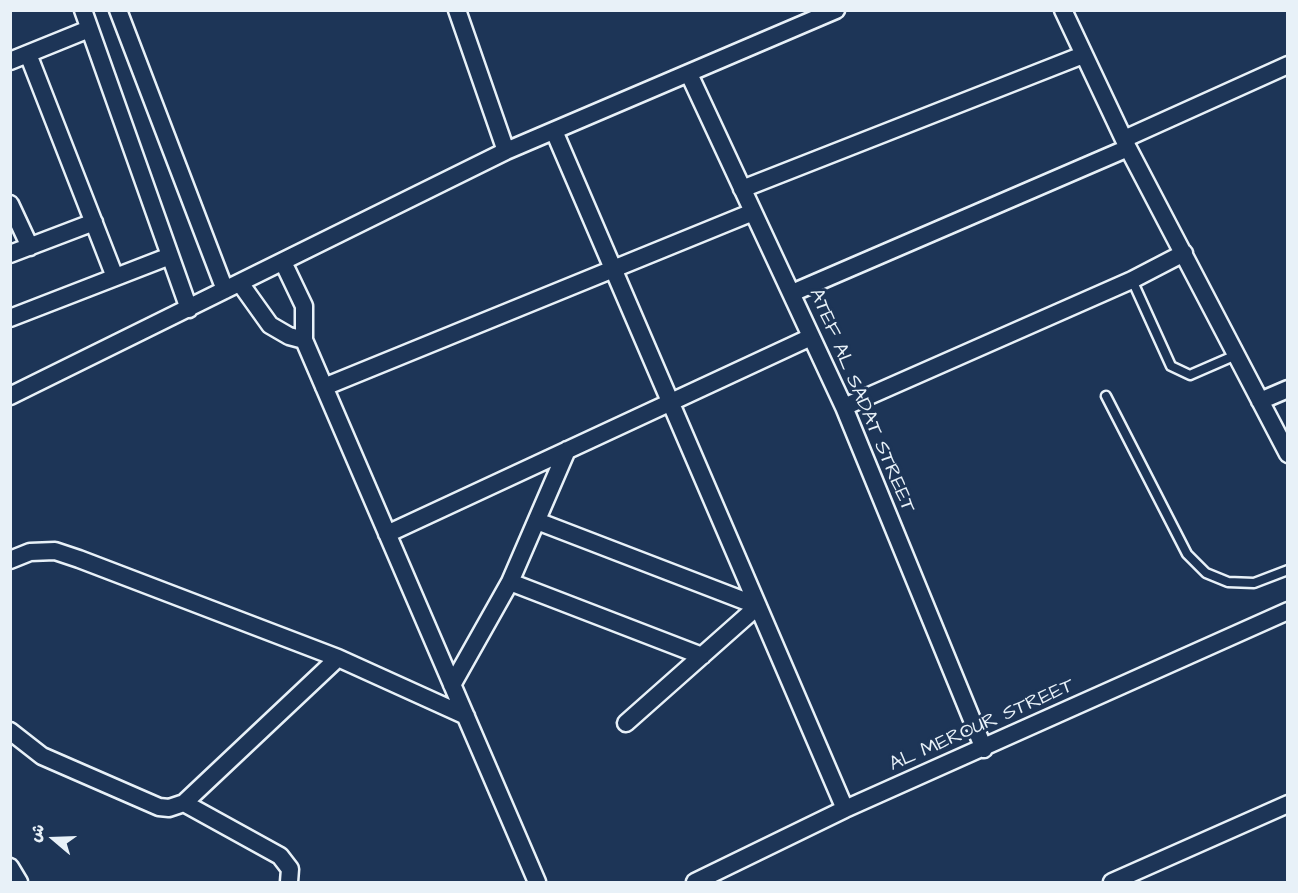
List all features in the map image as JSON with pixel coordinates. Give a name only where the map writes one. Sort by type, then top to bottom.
[{"type":"street","points":[[83,10],[189,309]]},
{"type":"street","points":[[118,10],[232,287],[270,325],[289,336],[304,340]]},
{"type":"street","points":[[457,10],[506,151]]},
{"type":"street","points":[[10,396],[506,151],[836,10]]},
{"type":"street","points":[[1063,10],[1126,144],[1287,454]]},
{"type":"street","points":[[10,61],[89,28]]},
{"type":"street","points":[[28,54],[115,277]]},
{"type":"street","points":[[742,189],[1083,55]]},
{"type":"street","points":[[792,293],[1126,144],[1287,65]]},
{"type":"street","name":"ATEF AL SADAT STREET","points":[[689,74],[844,407],[984,749]]},
{"type":"street","points":[[554,132],[845,809]]},
{"type":"street","points":[[10,204],[30,247]]},
{"type":"street","points":[[324,387],[753,212]]},
{"type":"street","points":[[10,255],[94,222]]},
{"type":"street","points":[[844,407],[1132,279],[1184,253]]},
{"type":"street","points":[[10,318],[170,256]]},
{"type":"street","points":[[283,262],[304,306],[304,340],[537,882]]},
{"type":"street","points":[[387,534],[811,337]]},
{"type":"street","points":[[1260,402],[1287,389]]},
{"type":"street","points":[[452,685],[510,582],[567,450]]},
{"type":"street","points":[[537,521],[758,606]]},
{"type":"street","points":[[10,560],[30,552],[55,551],[338,658],[466,716]]},
{"type":"street","points":[[510,582],[702,656]]},
{"type":"street","points":[[626,723],[758,606]]},
{"type":"street","name":"AL MEROUR STREET","points":[[695,882],[845,809],[984,749],[1287,611]]},
{"type":"street","points":[[10,731],[42,756],[149,803],[169,808],[184,803],[338,658]]},
{"type":"street","points":[[184,803],[280,856],[290,869],[289,882]]},
{"type":"street","points":[[1112,882],[1287,803]]},
{"type":"street","points":[[10,867],[19,882]]},
{"type":"lane","points":[[1132,279],[1171,366],[1190,375],[1236,355]]},
{"type":"lane","points":[[1107,396],[1187,554],[1206,573],[1228,582],[1254,583],[1287,570]]}]
